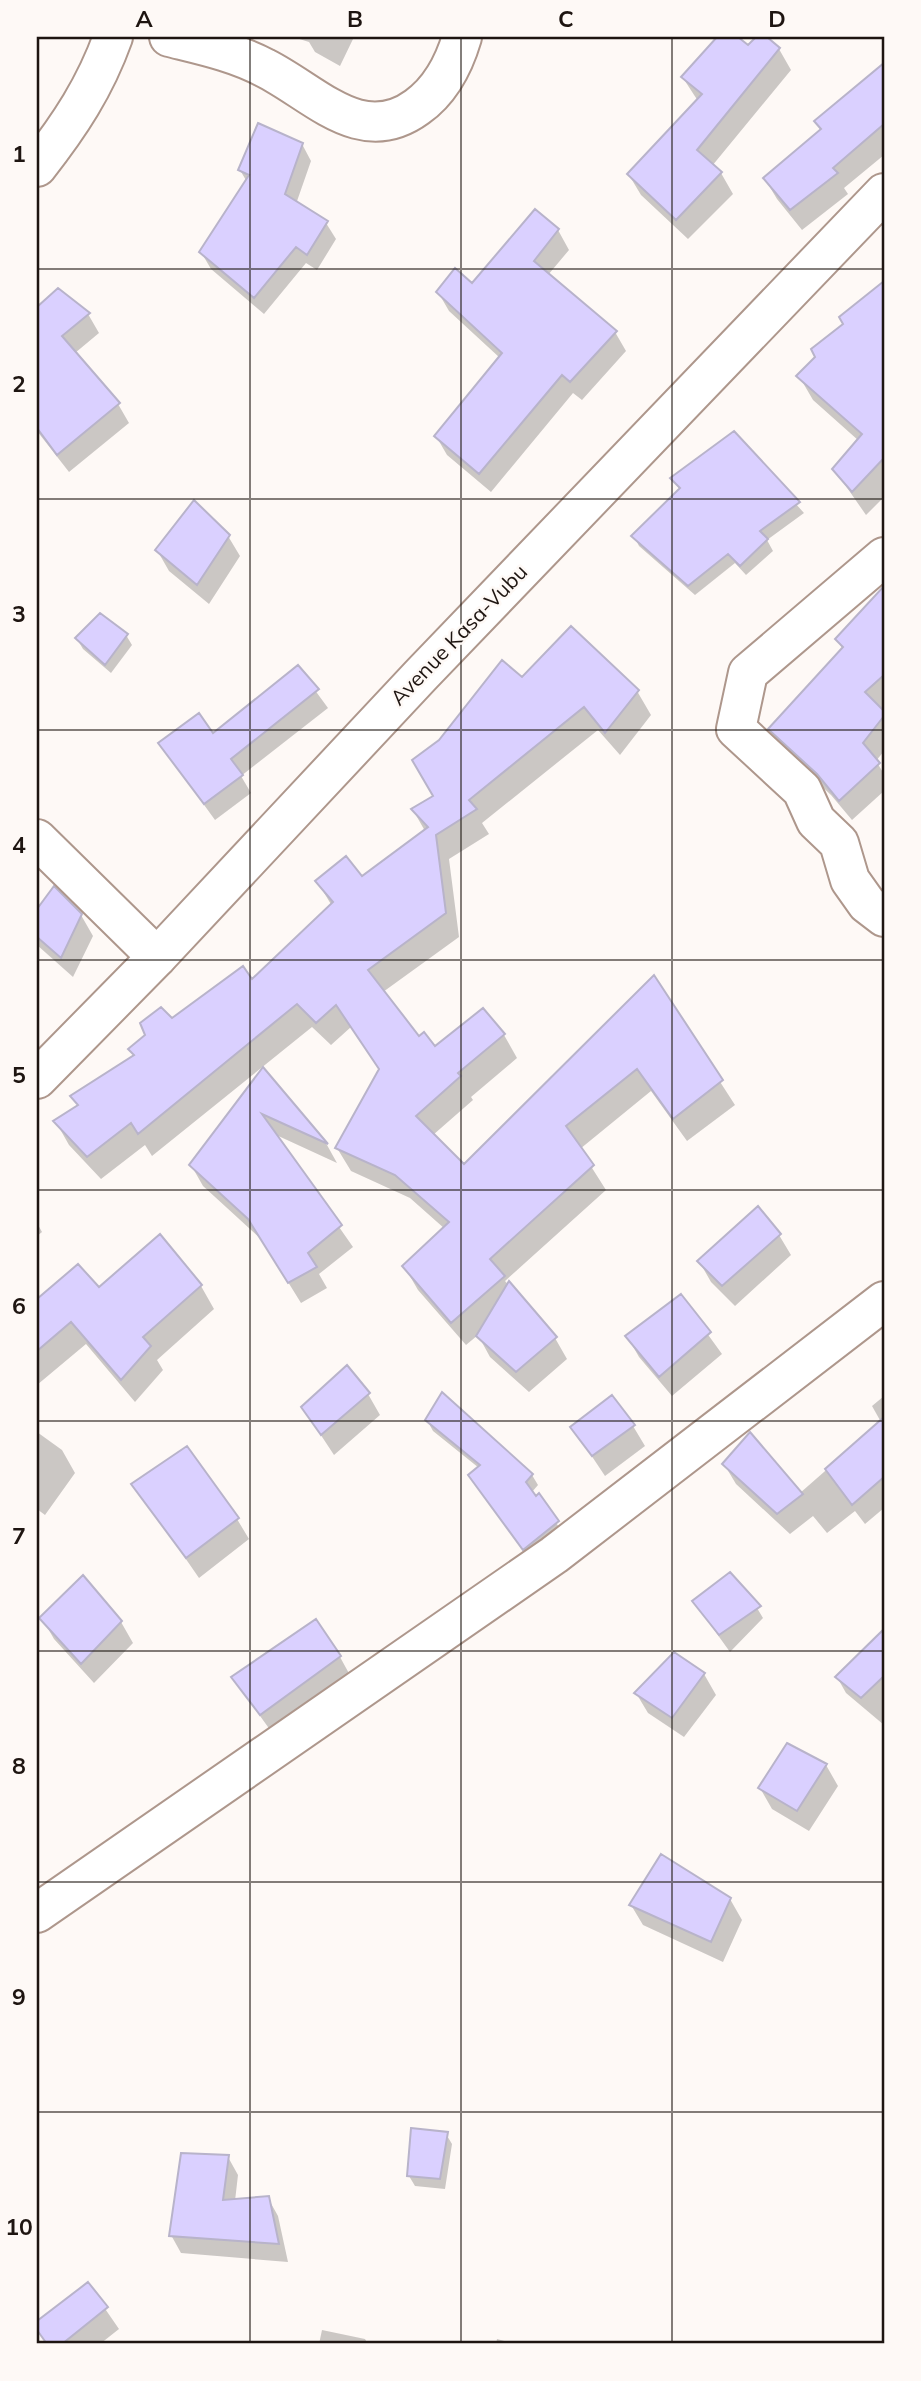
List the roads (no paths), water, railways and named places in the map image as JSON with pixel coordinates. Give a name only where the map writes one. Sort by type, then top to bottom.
[{"type":"main road","points":[[37,167],[83,104],[113,37]]},
{"type":"main road","points":[[169,37],[216,48],[265,68],[321,103],[360,121],[382,125],[401,119],[423,103],[455,62],[462,37]]},
{"type":"main road","name":"Avenue Kasa-Vubu","points":[[37,1079],[157,957],[431,664],[884,193]]},
{"type":"main road","points":[[884,557],[748,673],[736,729],[802,790],[816,821],[839,843],[850,880],[867,904],[884,917]]},
{"type":"main road","points":[[37,839],[157,957]]},
{"type":"main road","points":[[37,1913],[554,1555],[884,1301]]}]
